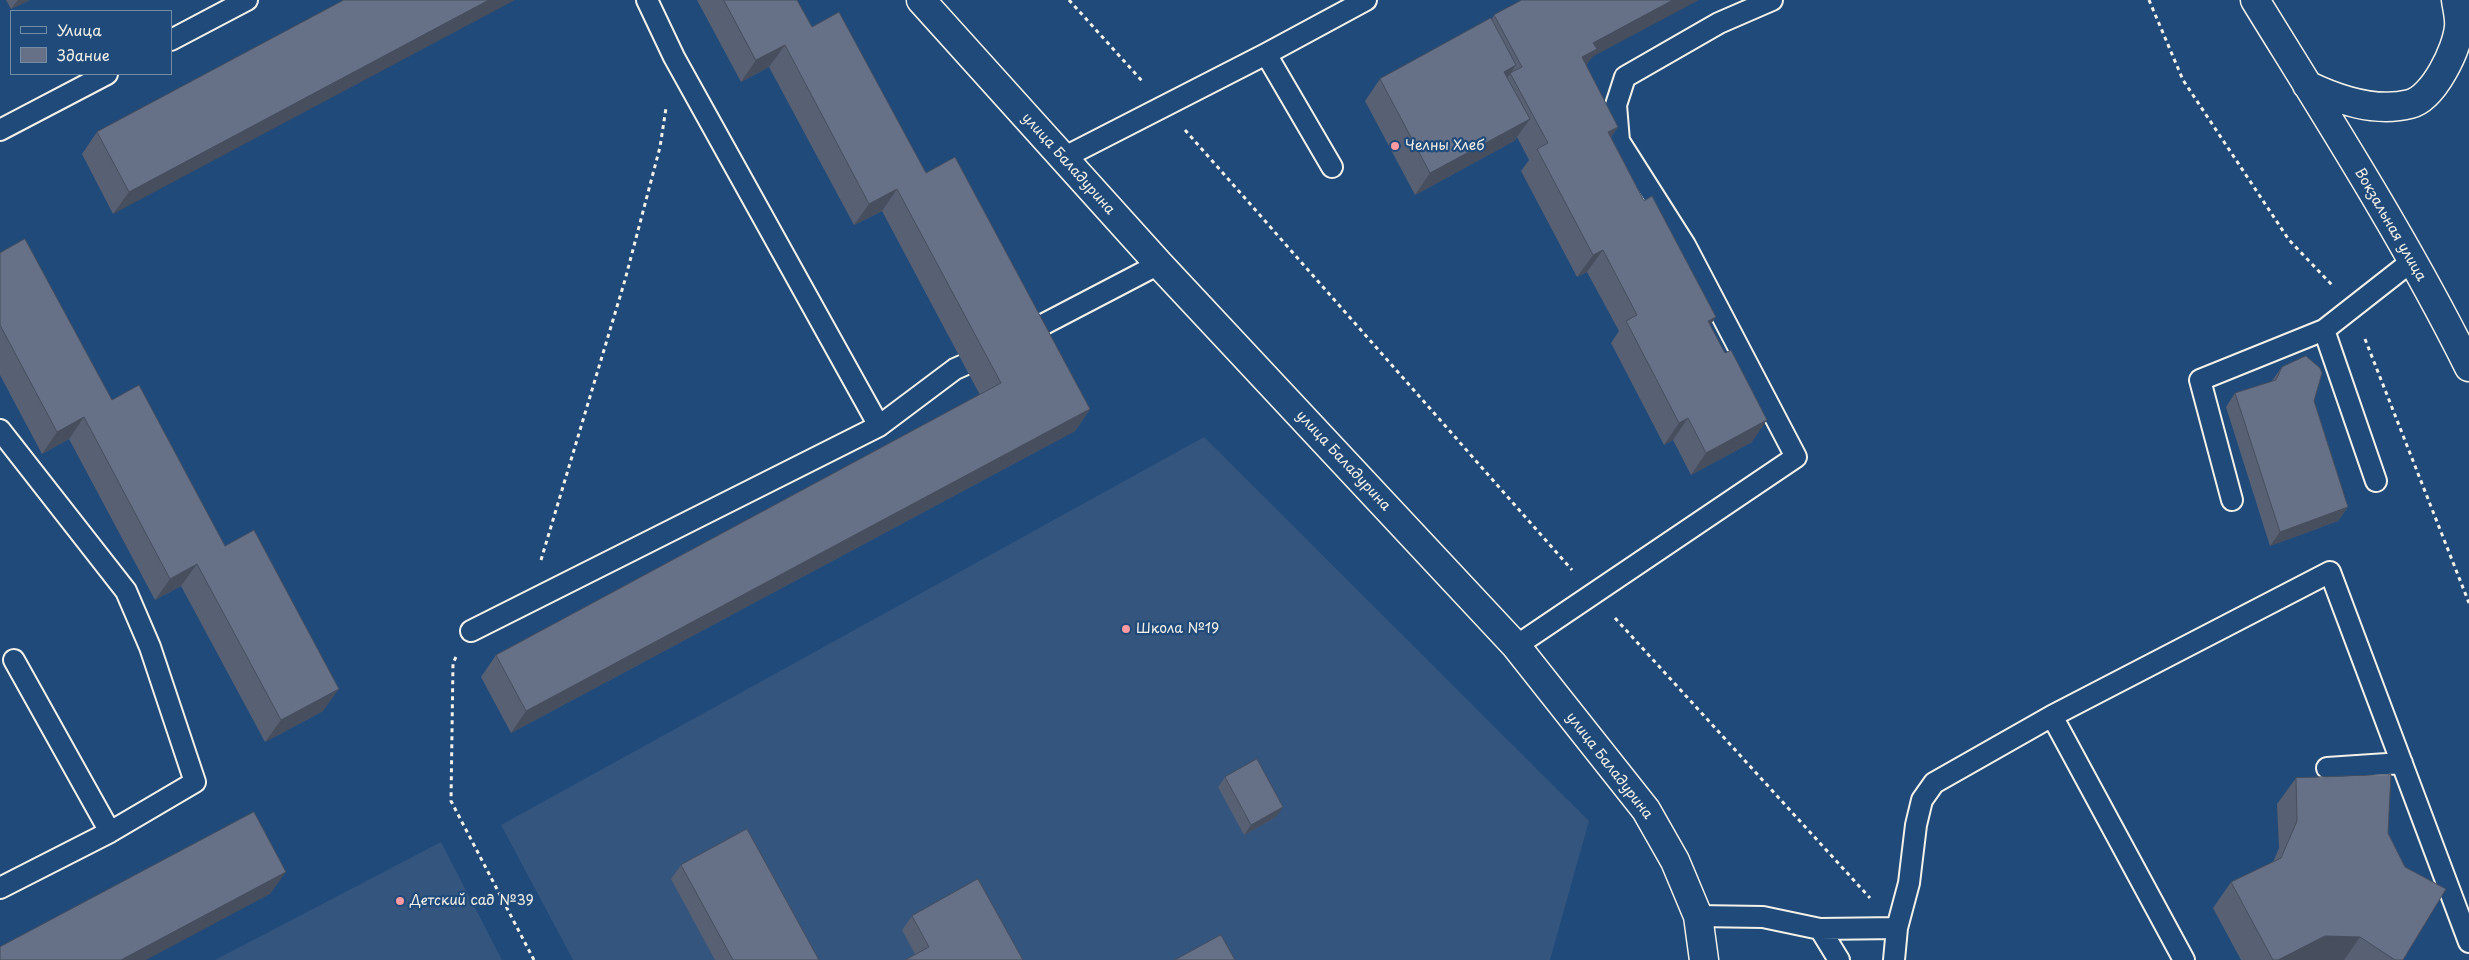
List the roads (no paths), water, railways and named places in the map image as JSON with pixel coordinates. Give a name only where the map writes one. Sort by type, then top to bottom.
[{"type":"street","name":"улица Баладурина","points":[[921,0],[1159,264],[1516,646],[1646,810],[1675,861],[1698,916],[1704,960]]},
{"type":"street","name":"Вокзальная улица","points":[[2255,0],[2412,261],[2469,367]]},
{"type":"street","points":[[2307,84],[2334,98],[2361,104],[2390,107],[2412,104],[2436,84],[2450,58],[2459,26],[2457,0]]},
{"type":"street","points":[[2457,0],[2469,28]]},
{"type":"lane","points":[[172,39],[247,0]]},
{"type":"lane","points":[[647,0],[674,57],[879,426]]},
{"type":"lane","points":[[1063,158],[1266,54],[1366,0]]},
{"type":"lane","points":[[1516,646],[1796,457],[1684,245],[1619,141],[1616,105],[1625,77],[1718,23],[1772,0]]},
{"type":"lane","points":[[1266,54],[1332,167]]},
{"type":"lane","points":[[0,130],[105,75]]},
{"type":"lane","points":[[2232,500],[2200,380],[2324,330],[2412,261]]},
{"type":"lane","points":[[1023,335],[1159,264]]},
{"type":"lane","points":[[2324,330],[2376,481]]},
{"type":"lane","points":[[471,631],[879,426],[955,369],[964,365]]},
{"type":"lane","points":[[0,430],[126,591],[150,647],[195,782],[110,832],[0,888]]},
{"type":"lane","points":[[1894,960],[1898,928],[1909,883],[1916,824],[1922,800],[1934,783],[2052,716],[2330,572],[2469,942]]},
{"type":"lane","points":[[14,660],[110,832]]},
{"type":"lane","points":[[2052,716],[2184,960]]},
{"type":"lane","points":[[2327,768],[2402,763]]},
{"type":"lane","points":[[1698,916],[1762,917],[1820,929],[1898,928]]},
{"type":"lane","points":[[1820,929],[1839,960]]},
{"type":"place","name":"Челны Хлеб","points":[[1395,146]]},
{"type":"place","name":"Школа №19","points":[[1126,629]]},
{"type":"place","name":"Детский сад №39","points":[[400,901]]}]
